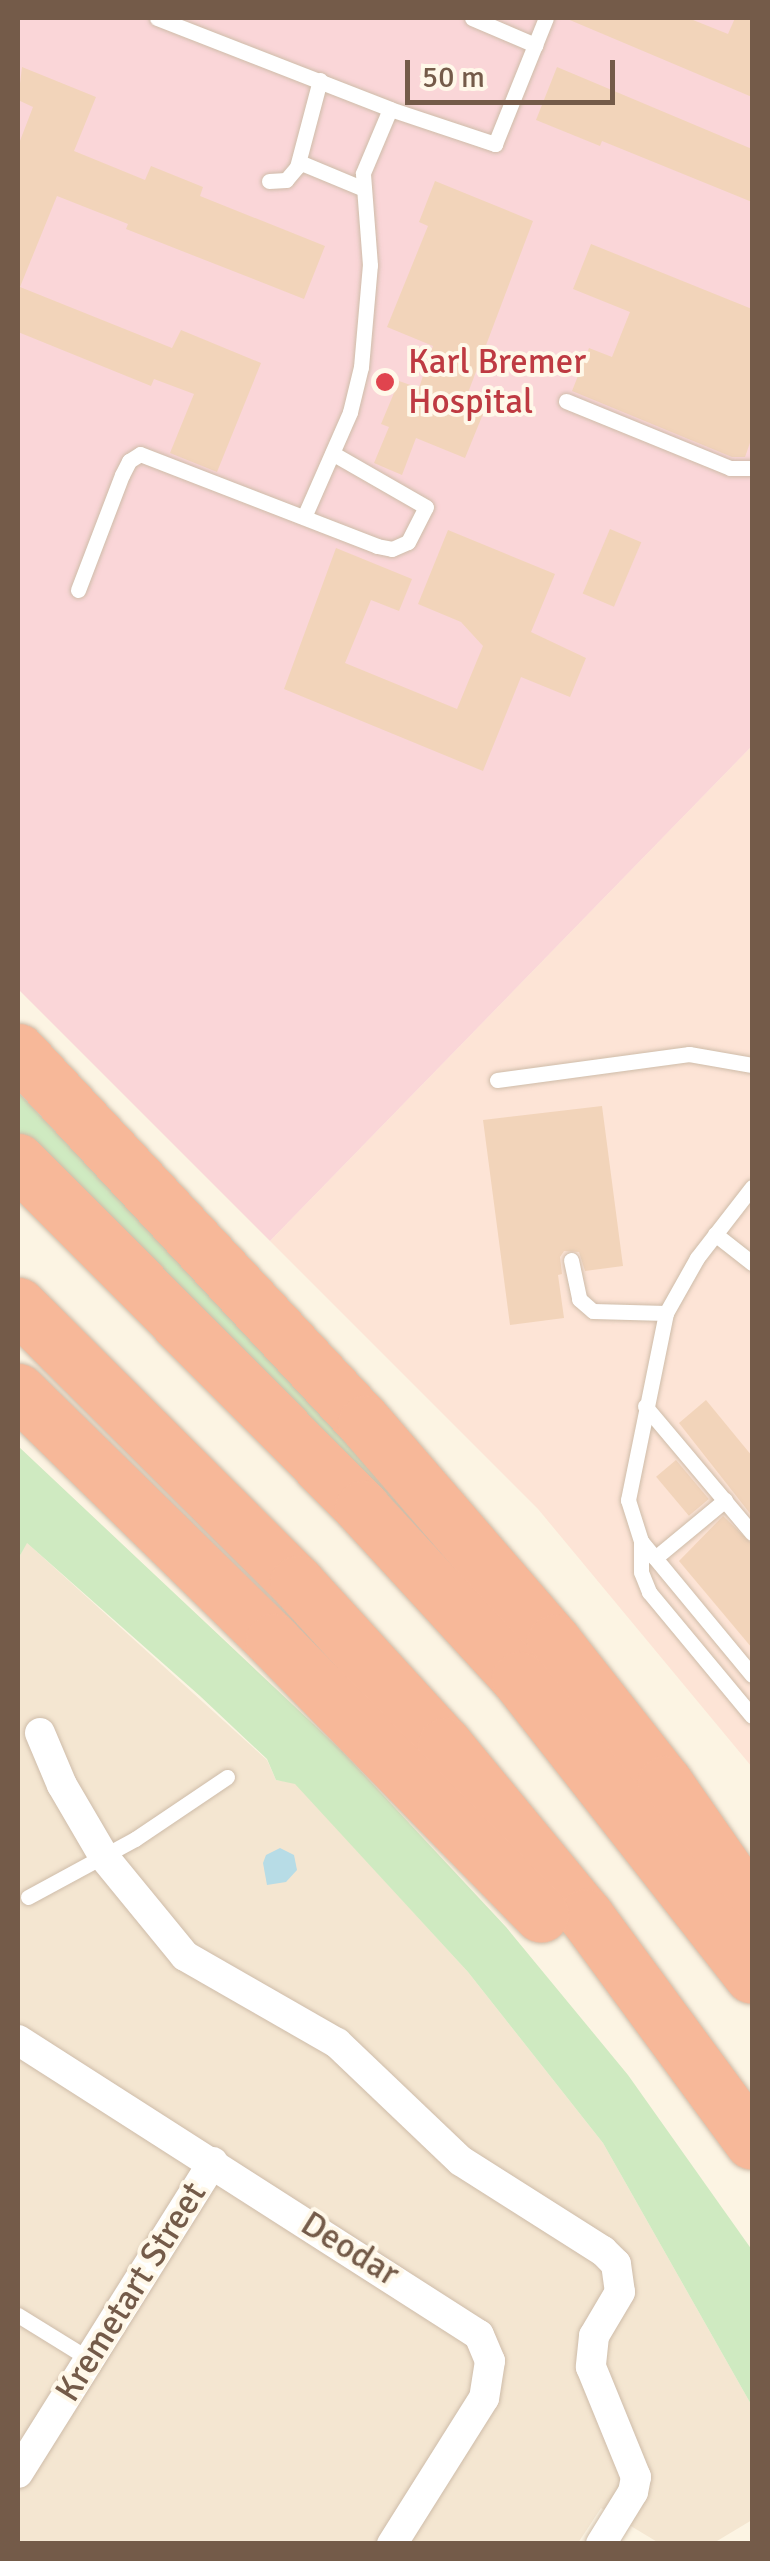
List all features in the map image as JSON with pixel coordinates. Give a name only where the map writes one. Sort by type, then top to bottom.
[{"type":"highway","points":[[18,1051],[365,1422],[554,1642],[665,1783],[752,1908]]},
{"type":"highway","points":[[18,1162],[362,1508],[519,1679],[752,1976]]},
{"type":"highway","points":[[18,1305],[296,1583],[445,1745],[586,1916],[752,2142]]},
{"type":"highway","points":[[18,1391],[273,1641],[531,1903],[752,2172]]},
{"type":"street","points":[[40,1733],[62,1785],[104,1857],[185,1956],[337,2043],[461,2161],[603,2251],[616,2264],[620,2292],[590,2348],[591,2367],[636,2477],[634,2492],[601,2544]]},
{"type":"street","name":"Deodar","points":[[18,2040],[468,2324],[486,2348],[490,2374],[484,2398],[392,2544]]},
{"type":"street","name":"Kremetart Street","points":[[18,2473],[213,2162]]},
{"type":"lane","points":[[157,18],[390,110],[495,144],[546,18]]},
{"type":"lane","points":[[472,18],[535,45]]},
{"type":"lane","points":[[269,182],[291,177],[299,162],[320,80]]},
{"type":"lane","points":[[304,517],[350,412],[368,320],[370,266],[363,173],[390,110]]},
{"type":"lane","points":[[299,162],[364,189]]},
{"type":"lane","points":[[566,402],[730,468],[752,468]]},
{"type":"lane","points":[[78,590],[122,474],[136,456],[145,454],[387,549],[404,545],[416,531],[426,507],[332,452]]},
{"type":"lane","points":[[496,1080],[689,1054],[752,1065]]},
{"type":"lane","points":[[751,1190],[696,1258],[666,1314],[628,1500],[642,1541],[654,1558],[752,1675]]},
{"type":"lane","points":[[716,1234],[752,1263]]},
{"type":"lane","points":[[571,1260],[579,1299],[593,1311],[666,1314]]},
{"type":"lane","points":[[645,1406],[752,1533]]},
{"type":"lane","points":[[654,1558],[724,1500]]},
{"type":"lane","points":[[642,1541],[641,1572],[648,1592],[752,1716]]},
{"type":"lane","points":[[28,1897],[104,1857],[228,1777]]},
{"type":"lane","points":[[18,2315],[89,2360]]},
{"type":"shaded area","name":"Karl Bremer Hospital","points":[[18,18],[752,18],[752,746],[270,1241],[18,989]]},
{"type":"shaded area","points":[[752,746],[752,1767],[538,1509],[270,1241]]},
{"type":"shaded area","points":[[26,1542],[267,1760],[276,1780],[295,1783],[468,1972],[603,2143],[752,2406],[752,2520],[712,2544],[659,2543],[601,2508],[578,2543],[18,2543],[18,1560]]},
{"type":"green space","points":[[18,1092],[317,1407],[528,1642],[18,1133]]},
{"type":"green space","points":[[18,1446],[342,1751],[506,1927],[628,2075],[752,2250],[752,2406],[603,2143],[468,1972],[295,1784],[276,1780],[267,1759],[200,1696],[27,1543],[18,1559]]},
{"type":"water","points":[[280,1848],[294,1855],[297,1870],[286,1882],[267,1885],[263,1863],[266,1855]]},
{"type":"building","points":[[565,18],[688,18],[728,34],[735,18],[752,18],[752,97]]},
{"type":"building","points":[[22,67],[96,97],[74,151],[145,180],[151,166],[203,187],[200,196],[325,246],[304,299],[126,229],[128,224],[57,196],[20,287],[172,348],[181,330],[261,363],[217,472],[170,453],[194,394],[154,379],[151,386],[18,332],[18,146],[33,107],[18,100]]},
{"type":"building","points":[[557,67],[752,149],[752,202],[602,141],[600,146],[536,120]]},
{"type":"building","points":[[435,181],[533,221],[463,406],[483,414],[465,458],[416,438],[402,475],[374,463],[389,427],[381,424],[399,381],[419,388],[433,346],[387,327],[428,226],[419,222]]},
{"type":"building","points":[[591,244],[752,309],[752,437],[745,457],[732,457],[572,391],[589,348],[612,357],[630,312],[573,289]]},
{"type":"building","points":[[610,529],[641,542],[614,607],[583,593]]},
{"type":"building","points":[[448,530],[555,574],[531,632],[586,658],[570,697],[521,677],[483,771],[284,689],[336,548],[412,579],[399,611],[371,600],[345,663],[457,709],[483,646],[461,622],[418,604]]},
{"type":"building","points":[[602,1106],[623,1266],[585,1271],[579,1252],[564,1251],[560,1257],[562,1274],[558,1275],[564,1318],[510,1325],[483,1120]]},
{"type":"building","points":[[706,1400],[752,1456],[752,1516],[679,1423]]},
{"type":"building","points":[[676,1460],[709,1499],[689,1516],[656,1477]]},
{"type":"building","points":[[723,1516],[752,1544],[752,1648],[679,1561]]},
{"type":"place","name":"Karl Bremer Hospital","points":[[385,382]]}]
